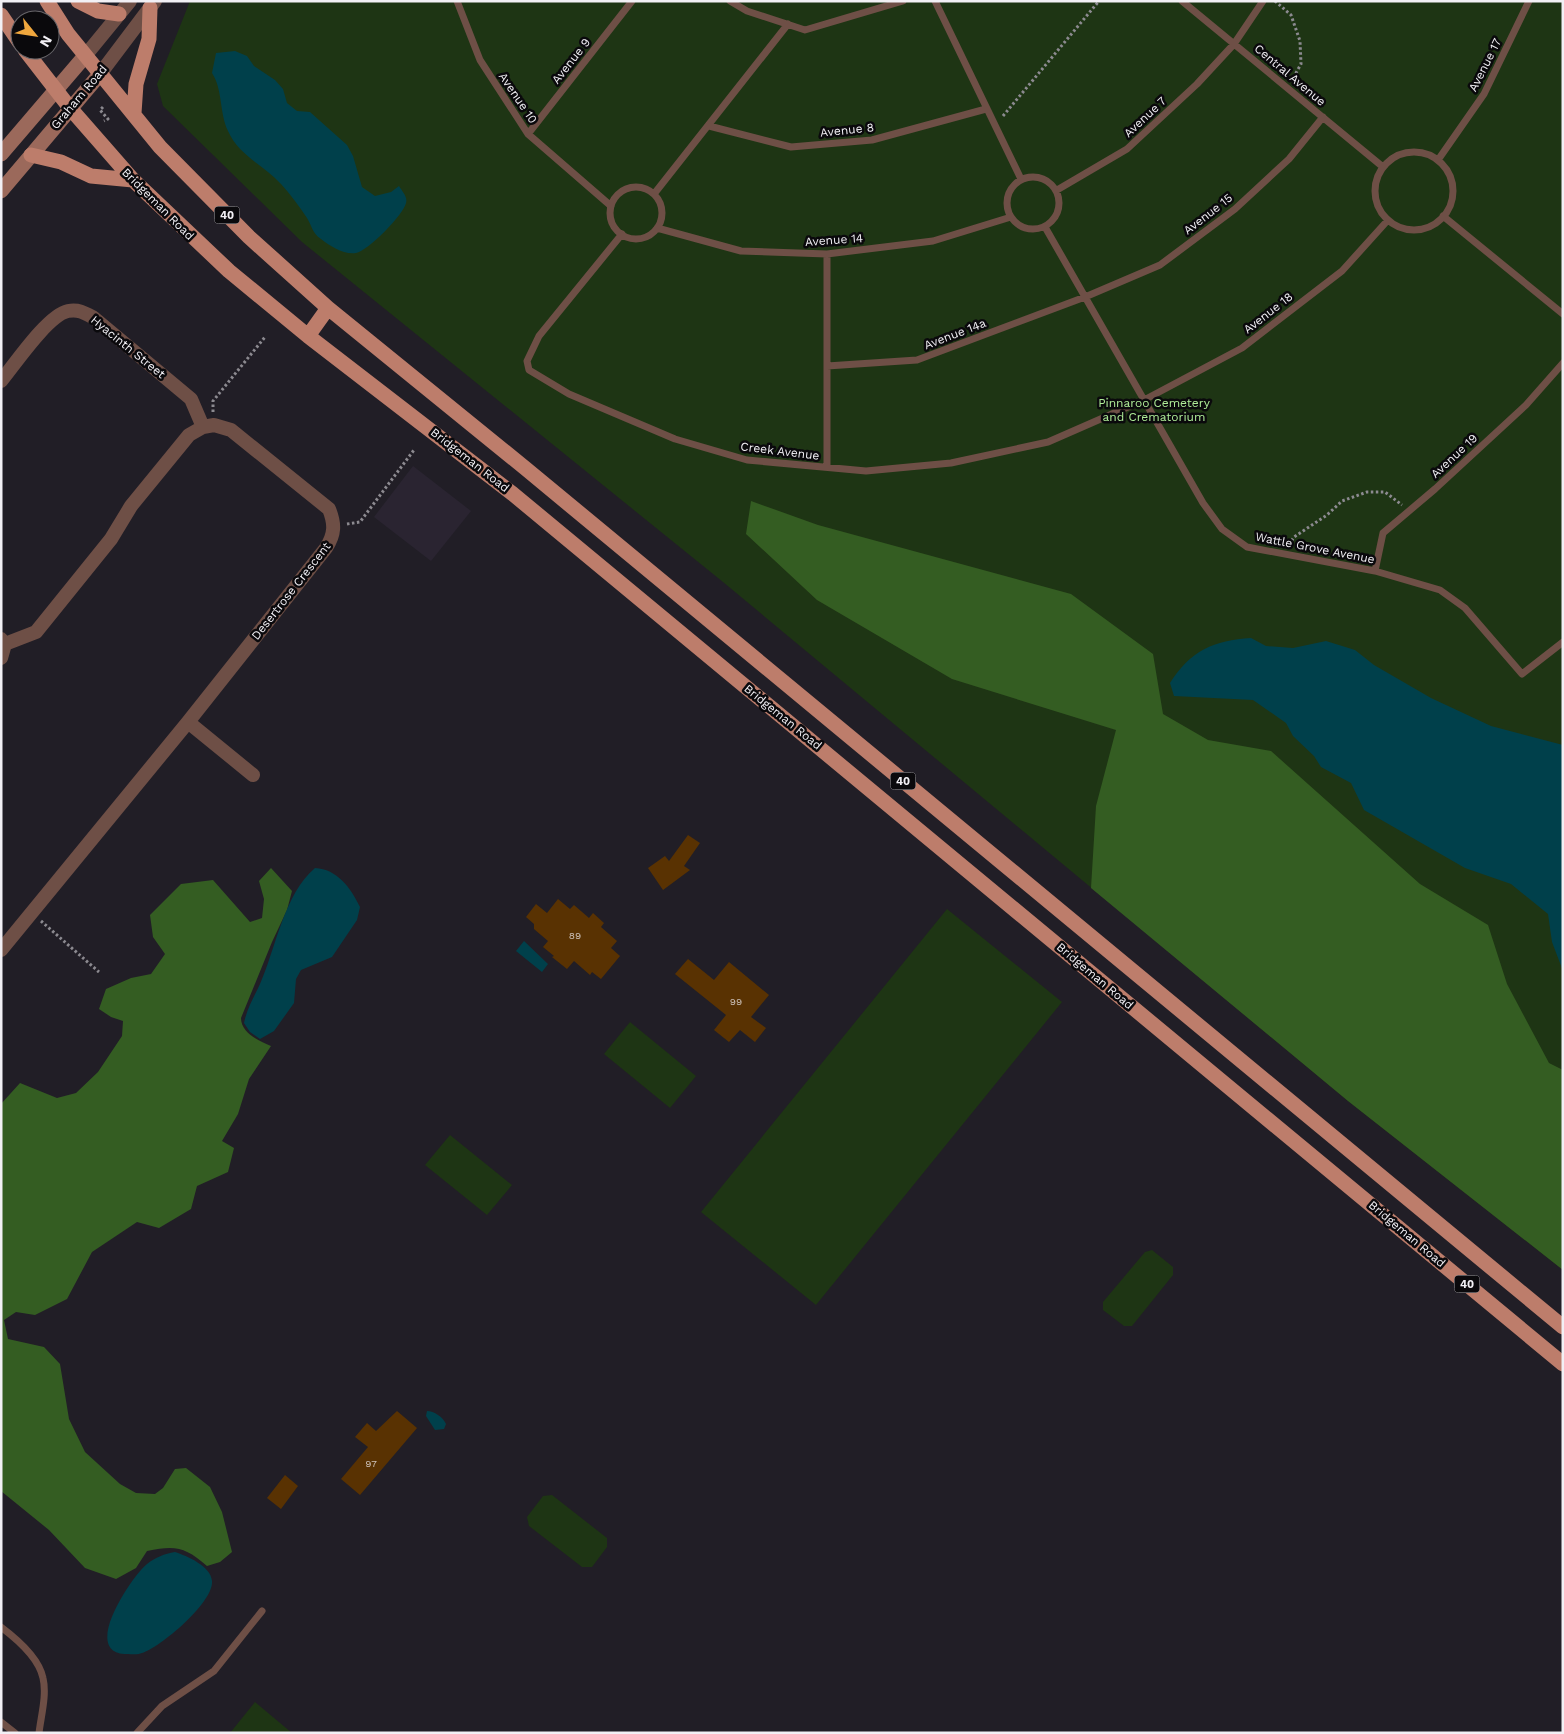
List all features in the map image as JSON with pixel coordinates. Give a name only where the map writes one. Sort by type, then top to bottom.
[{"type":"main road","name":"40","points":[[47,1],[85,56],[160,146],[206,195],[328,308],[540,481],[1557,1323]]},
{"type":"main road","points":[[78,1],[98,11],[119,14]]},
{"type":"main road","points":[[134,113],[136,84],[149,38],[153,5]]},
{"type":"main road","points":[[1,15],[10,28]]},
{"type":"main road","name":"Bridgeman Road","points":[[33,60],[70,108],[132,180],[202,247],[308,336],[513,494],[1563,1364]]},
{"type":"main road","points":[[31,155],[61,162],[91,176],[132,180]]},
{"type":"main road","points":[[308,336],[328,308]]},
{"type":"main road","points":[[1535,1340],[1557,1323]]},
{"type":"street","name":"Graham Road","points":[[1,154],[130,1]]},
{"type":"street","name":"Graham Road","points":[[1,191],[100,74],[153,5]]},
{"type":"street","name":"Hyacinth Street","points":[[1,381],[54,317],[68,311],[81,310],[94,318],[191,399],[208,426]]},
{"type":"street","name":"Desertrose Crescent","points":[[1,950],[188,722],[333,537],[334,527],[329,509],[231,430],[208,426]]},
{"type":"street","points":[[1,658],[3,641],[36,632],[111,539],[130,506],[189,436],[208,426]]},
{"type":"street","points":[[188,722],[253,775]]},
{"type":"lane","name":"Avenue 10","points":[[457,1],[480,60],[528,134],[611,206]]},
{"type":"lane","name":"Avenue 9","points":[[528,134],[632,1]]},
{"type":"lane","points":[[730,1],[747,11],[805,30],[903,1]]},
{"type":"lane","points":[[935,1],[1021,179]]},
{"type":"lane","name":"Central Avenue","points":[[1182,1],[1383,168]]},
{"type":"lane","name":"Avenue 7","points":[[1057,190],[1127,150],[1197,84],[1234,44],[1262,1]]},
{"type":"lane","name":"Avenue 17","points":[[1438,160],[1484,94],[1528,1]]},
{"type":"lane","points":[[654,194],[788,24]]},
{"type":"lane","name":"Avenue 8","points":[[709,126],[791,147],[872,140],[986,109]]},
{"type":"lane","name":"Avenue 15","points":[[1085,297],[1160,265],[1235,209],[1289,159],[1322,117]]},
{"type":"lane","points":[[1412,152],[1426,154],[1438,160],[1450,178],[1453,191],[1450,205],[1443,216],[1426,228],[1412,230],[1399,227],[1388,220],[1378,206],[1375,193],[1377,180],[1383,168],[1399,155],[1412,152]]},
{"type":"lane","points":[[1036,176],[1045,178],[1057,190],[1059,208],[1056,216],[1045,226],[1028,229],[1017,224],[1011,217],[1007,205],[1008,195],[1013,185],[1021,179],[1036,176]]},
{"type":"lane","points":[[638,186],[654,194],[662,210],[657,228],[648,236],[639,239],[622,234],[612,223],[610,215],[611,206],[615,198],[629,188],[638,186]]},
{"type":"lane","points":[[1443,216],[1563,314]]},
{"type":"lane","name":"Avenue 14","points":[[657,228],[742,251],[827,254],[933,241],[1011,217]]},
{"type":"lane","name":"Avenue 18","points":[[1144,400],[1242,348],[1342,271],[1388,220]]},
{"type":"lane","name":"Wattle Grove Avenue","points":[[1045,226],[1203,503],[1222,528],[1247,548],[1375,571],[1440,590],[1459,603],[1522,674],[1563,642]]},
{"type":"lane","name":"Creek Avenue","points":[[622,234],[539,336],[527,361],[529,370],[569,394],[675,439],[747,460],[866,471],[950,462],[1048,442],[1144,400]]},
{"type":"lane","points":[[827,254],[827,467]]},
{"type":"lane","name":"Avenue 14a","points":[[827,366],[917,360],[1085,297]]},
{"type":"lane","name":"Avenue 19","points":[[1375,571],[1383,533],[1526,405],[1563,363]]},
{"type":"lane","points":[[137,1733],[162,1706],[214,1671],[262,1611]]},
{"type":"lane","points":[[1,1626],[18,1639],[43,1677],[44,1693],[39,1733]]},
{"type":"lane","points":[[1,1722],[15,1733]]},
{"type":"path","points":[[994,126],[1098,1]]},
{"type":"path","points":[[1275,1],[1291,15],[1300,41],[1301,64],[1288,88]]},
{"type":"path","points":[[103,107],[100,110],[108,119],[104,121]]},
{"type":"path","points":[[208,426],[212,401],[265,337]]},
{"type":"path","points":[[334,527],[360,522],[414,450]]},
{"type":"path","points":[[1284,555],[1294,537],[1328,515],[1342,501],[1367,492],[1385,492],[1409,511]]},
{"type":"path","points":[[31,912],[99,972]]},
{"type":"shaded area","points":[[413,466],[471,511],[431,561],[374,517]]},
{"type":"green space","name":"Pinnaroo Cemetery and Crematorium","points":[[190,1],[1563,1],[1563,1270],[1348,1101],[723,582],[302,242],[163,106],[157,84]]},
{"type":"green space","points":[[751,501],[818,525],[1071,594],[1153,654],[1163,714],[1208,740],[1271,751],[1420,884],[1488,925],[1507,984],[1549,1063],[1563,1070],[1563,1270],[1348,1101],[1091,888],[1096,806],[1116,730],[952,679],[817,600],[746,534]]},
{"type":"green space","points":[[271,868],[292,891],[287,910],[241,1018],[247,1032],[256,1039],[271,1046],[249,1079],[238,1114],[222,1141],[234,1148],[228,1172],[197,1186],[191,1209],[159,1228],[137,1222],[92,1252],[67,1299],[35,1315],[16,1312],[4,1320],[8,1339],[44,1347],[60,1364],[69,1419],[85,1452],[120,1484],[136,1493],[155,1494],[163,1488],[175,1469],[186,1468],[210,1487],[222,1512],[232,1552],[220,1562],[207,1566],[186,1551],[173,1548],[157,1549],[147,1551],[136,1568],[116,1579],[85,1568],[49,1530],[1,1491],[1,1104],[20,1083],[57,1098],[76,1093],[98,1072],[122,1036],[123,1021],[111,1017],[99,1009],[106,989],[131,978],[151,974],[165,954],[153,937],[150,915],[181,884],[213,880],[250,922],[262,918],[264,899],[259,881]]},
{"type":"green space","points":[[947,909],[1062,1002],[816,1305],[701,1212]]},
{"type":"green space","points":[[630,1022],[696,1076],[670,1108],[604,1054]]},
{"type":"green space","points":[[450,1135],[512,1185],[487,1215],[425,1165]]},
{"type":"green space","points":[[1152,1250],[1173,1267],[1173,1275],[1132,1326],[1124,1326],[1103,1310],[1103,1302],[1145,1252]]},
{"type":"green space","points":[[552,1495],[607,1538],[607,1547],[592,1567],[582,1567],[529,1526],[527,1517],[543,1496]]},
{"type":"green space","points":[[255,1702],[292,1733],[230,1733]]},
{"type":"water","points":[[235,51],[247,56],[254,66],[275,80],[283,89],[287,103],[297,111],[310,112],[347,145],[353,156],[362,187],[375,196],[391,192],[399,186],[403,192],[406,201],[404,208],[377,239],[362,251],[351,253],[342,251],[318,237],[301,209],[281,184],[245,154],[233,140],[225,124],[218,87],[212,73],[216,53]]},
{"type":"water","points":[[1251,638],[1266,646],[1293,648],[1326,641],[1355,650],[1374,665],[1431,698],[1491,726],[1563,745],[1563,971],[1552,942],[1548,914],[1511,884],[1465,868],[1364,810],[1351,783],[1321,767],[1314,756],[1293,736],[1286,723],[1253,700],[1174,696],[1170,683],[1195,655],[1204,649],[1226,641]]},
{"type":"water","points":[[315,868],[323,869],[337,876],[348,887],[360,907],[357,920],[332,957],[301,970],[296,979],[294,1003],[274,1031],[260,1039],[250,1032],[244,1023],[247,1012],[266,970],[288,907],[304,879]]},
{"type":"water","points":[[524,941],[548,964],[542,972],[516,951]]},
{"type":"water","points":[[427,1411],[435,1413],[443,1419],[446,1424],[444,1429],[435,1430],[426,1416]]},
{"type":"water","points":[[175,1552],[198,1562],[211,1576],[210,1590],[205,1600],[185,1623],[151,1649],[140,1654],[113,1651],[108,1642],[108,1629],[121,1598],[147,1564],[160,1556]]},
{"type":"building","points":[[688,835],[700,843],[684,866],[690,870],[663,890],[648,868],[665,856],[669,861]]},
{"type":"building","points":[[558,899],[570,909],[574,905],[589,918],[593,913],[604,923],[601,927],[617,941],[611,948],[620,956],[601,979],[592,972],[590,975],[574,961],[567,969],[552,957],[554,956],[543,947],[548,941],[534,929],[534,924],[526,917],[536,904],[547,913]]},
{"type":"building","points":[[688,959],[714,980],[729,962],[769,995],[751,1017],[766,1028],[755,1042],[740,1030],[729,1042],[714,1030],[726,1015],[675,974]]},
{"type":"building","points":[[397,1411],[417,1428],[360,1495],[341,1479],[368,1447],[355,1437],[367,1423],[376,1431]]},
{"type":"building","points":[[285,1475],[298,1486],[281,1509],[267,1498]]}]
